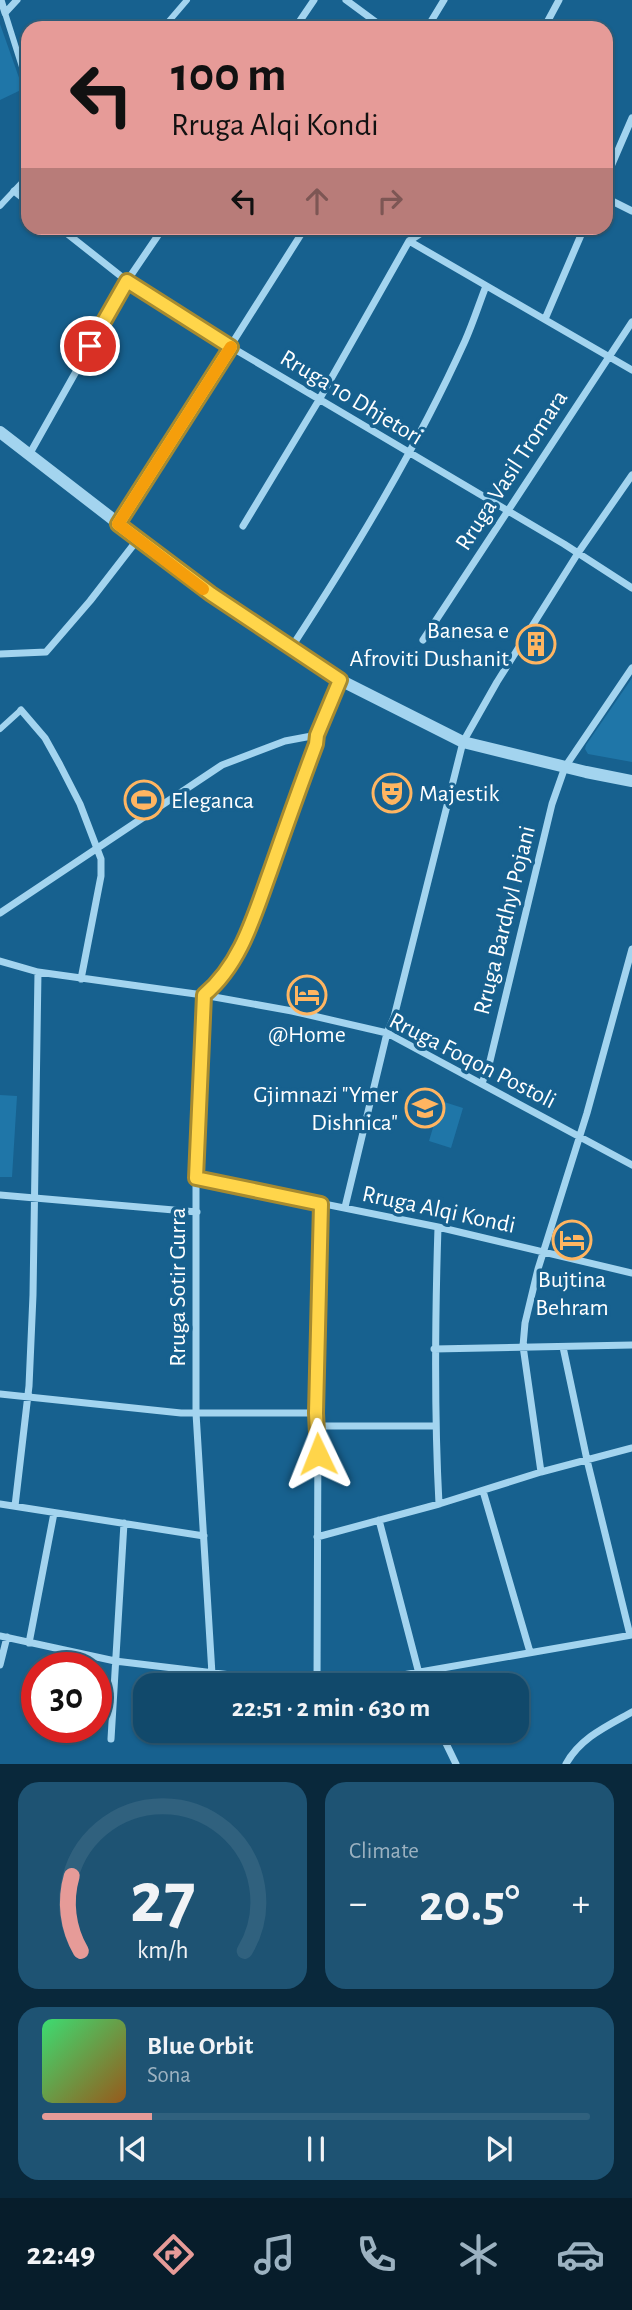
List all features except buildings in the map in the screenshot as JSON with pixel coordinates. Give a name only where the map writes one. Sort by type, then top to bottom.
[{"type":"street","points":[[1,0],[21,64]]},
{"type":"street","points":[[5,13],[17,0]]},
{"type":"street","points":[[169,21],[187,0]]},
{"type":"street","points":[[300,21],[314,0]]},
{"type":"street","points":[[346,0],[374,21]]},
{"type":"street","points":[[431,21],[444,0]]},
{"type":"street","points":[[548,21],[559,0]]},
{"type":"street","points":[[613,162],[632,118]]},
{"type":"street","points":[[0,206],[21,184]]},
{"type":"street","points":[[14,191],[21,196]]},
{"type":"street","points":[[0,213],[14,191]]},
{"type":"street","points":[[613,202],[632,211]]},
{"type":"street","name":"Rruga 10 Dhjetori","points":[[69,235],[127,281],[231,347],[578,553],[632,588]]},
{"type":"street","points":[[29,455],[127,281],[158,235]]},
{"type":"street","points":[[118,524],[301,235]]},
{"type":"street","points":[[243,526],[319,400],[409,241],[418,235]]},
{"type":"street","points":[[545,319],[581,235]]},
{"type":"street","points":[[409,241],[632,370]]},
{"type":"street","points":[[291,649],[345,566],[408,453],[466,339],[486,286]]},
{"type":"street","name":"Rruga Vasil Tromara","points":[[423,640],[632,322]]},
{"type":"street","points":[[0,432],[211,594],[340,680],[463,742],[632,781]]},
{"type":"street","points":[[345,1208],[387,1033],[394,1017],[463,742],[497,682],[578,553],[632,475]]},
{"type":"street","points":[[0,654],[46,652],[138,539]]},
{"type":"street","name":"Rruga Bardhyl Pojani","points":[[482,1083],[489,1065],[552,804],[565,766],[632,668]]},
{"type":"street","points":[[204,995],[229,969],[249,927],[317,735],[340,680]]},
{"type":"street","points":[[0,729],[21,710],[45,738],[80,804],[98,850],[102,876],[80,979]]},
{"type":"street","points":[[0,913],[222,765],[285,741],[317,735]]},
{"type":"street","points":[[541,1472],[523,1346],[525,1323],[632,949]]},
{"type":"street","name":"Rruga Foqon Postoli","points":[[0,961],[38,972],[292,1010],[387,1033],[632,1165]]},
{"type":"street","points":[[15,1506],[27,1397],[33,1295],[38,972]]},
{"type":"street","name":"Rruga Sotir Gurra","points":[[204,995],[196,1178],[196,1413],[212,1673]]},
{"type":"street","name":"Rruga Alqi Kondi","points":[[196,1178],[438,1227],[632,1273]]},
{"type":"street","points":[[0,1195],[197,1212]]},
{"type":"street","points":[[315,1673],[316,1413],[321,1204]]},
{"type":"street","points":[[438,1227],[434,1349],[439,1504]]},
{"type":"street","points":[[434,1349],[632,1345]]},
{"type":"street","points":[[412,1673],[631,1635],[587,1460],[563,1347]]},
{"type":"street","points":[[0,1394],[196,1413],[316,1413]]},
{"type":"street","points":[[318,1426],[435,1426]]},
{"type":"street","points":[[317,1537],[632,1448]]},
{"type":"street","points":[[482,1491],[530,1652]]},
{"type":"street","points":[[0,1504],[204,1536]]},
{"type":"street","points":[[29,1643],[54,1513]]},
{"type":"street","points":[[379,1520],[417,1672]]},
{"type":"street","points":[[112,1723],[124,1523]]},
{"type":"street","points":[[0,1665],[4,1636],[116,1661],[205,1673]]},
{"type":"street","points":[[566,1764],[570,1756],[596,1731],[632,1712]]},
{"type":"street","points":[[446,1743],[456,1764]]},
{"type":"shaded area","points":[[0,24],[21,90],[0,100]]},
{"type":"shaded area","points":[[632,678],[632,762],[588,754],[586,745]]},
{"type":"shaded area","points":[[0,1095],[17,1096],[12,1177],[0,1177]]},
{"type":"shaded area","points":[[441,1101],[463,1108],[451,1148],[429,1141]]},
{"type":"slow traffic","points":[[203,589],[118,524],[231,347]]},
{"type":"place","name":"Banesa e Afroviti Dushanit","points":[[536,644]]},
{"type":"place","name":"Majestik","points":[[392,793]]},
{"type":"place","name":"Eleganca","points":[[144,800]]},
{"type":"place","name":"@Home","points":[[307,995]]},
{"type":"place","name":"Gjimnazi \"Ymer Dishnica\"","points":[[425,1108]]},
{"type":"place","name":"Bujtina Behram","points":[[572,1240]]},
{"type":"route","points":[[90,346],[127,281],[231,347],[118,524],[211,594],[340,680],[317,735],[249,927],[229,969],[204,995],[196,1178],[321,1204],[316,1413],[318,1454]]}]
